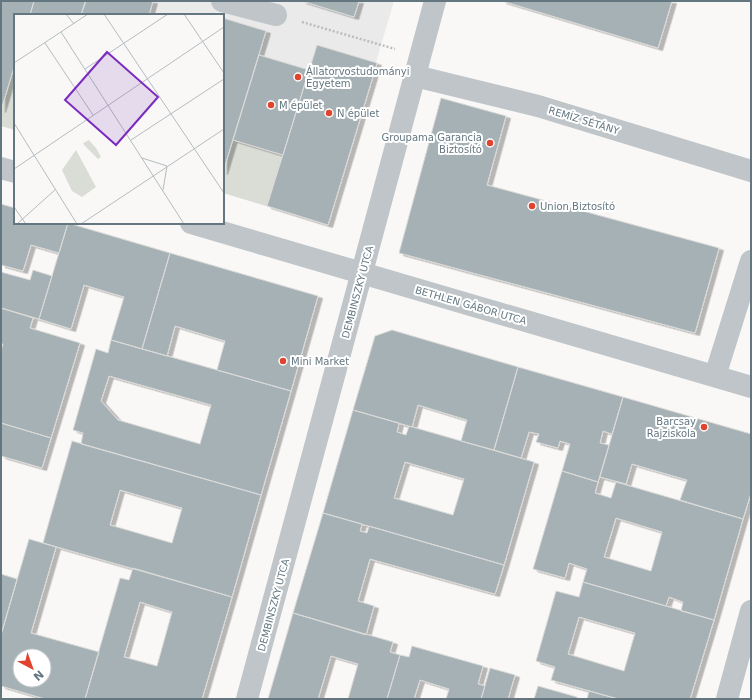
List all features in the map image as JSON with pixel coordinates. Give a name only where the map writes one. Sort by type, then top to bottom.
[{"type":"street","points":[[222,1],[276,15]]},
{"type":"street","name":"DEMBINSZKY UTCA","points":[[248,699],[435,1]]},
{"type":"street","name":"REMÍZ SÉTÁNY","points":[[418,66],[538,106],[751,171]]},
{"type":"street","points":[[1,168],[14,172]]},
{"type":"street","name":"BETHLEN GÁBOR UTCA","points":[[194,224],[751,387]]},
{"type":"street","points":[[715,376],[751,260]]},
{"type":"street","points":[[727,699],[751,611]]},
{"type":"path","points":[[276,15],[418,66]]},
{"type":"shaded area","name":"Állatorvostudományi Egyetem","points":[[1,1],[394,1],[328,225],[224,193],[224,14],[14,14],[14,125],[1,120]]},
{"type":"shaded area","points":[[13,72],[14,130],[1,126],[1,110]]},
{"type":"shaded area","points":[[233,140],[283,155],[267,206],[224,193],[224,169]]},
{"type":"building","points":[[1,1],[34,1],[30,14],[14,14],[14,67],[1,110]]},
{"type":"building","points":[[34,1],[85,2],[81,14],[30,14]]},
{"type":"building","points":[[86,1],[153,1],[149,14],[81,14]]},
{"type":"building","points":[[302,1],[359,1],[354,17]]},
{"type":"building","points":[[502,1],[672,1],[658,48]]},
{"type":"building","points":[[224,18],[266,31],[224,169]]},
{"type":"building","name":"N épület","points":[[317,45],[377,63],[328,225],[267,206]]},
{"type":"building","name":"M épület","points":[[259,55],[309,70],[283,155],[233,140]]},
{"type":"building","points":[[441,98],[506,116],[487,185],[719,248],[695,333],[399,253]]},
{"type":"building","points":[[1,204],[14,208],[14,224],[68,224],[59,253],[31,245],[23,271],[1,265]]},
{"type":"building","points":[[68,224],[170,253],[142,349],[111,340],[124,297],[84,285],[71,329],[39,319]]},
{"type":"building","points":[[170,253],[318,296],[291,391],[217,370],[225,341],[175,326],[167,356],[142,349]]},
{"type":"building","points":[[33,270],[52,276],[39,319],[1,308],[1,272],[30,280]]},
{"type":"building","points":[[1,308],[33,318],[30,328],[80,343],[51,438],[1,423],[1,351],[3,344],[1,344]]},
{"type":"building","points":[[392,330],[518,367],[494,450],[461,441],[467,420],[418,405],[412,427],[353,410],[375,336]]},
{"type":"building","points":[[111,340],[291,391],[261,495],[81,444],[83,433],[73,430],[96,349],[108,353]],"holes":[[[109,376],[211,405],[200,444],[118,420],[101,401]]]},
{"type":"building","points":[[518,367],[623,397],[612,434],[603,431],[600,443],[609,445],[598,482],[562,471],[570,444],[560,441],[558,448],[536,442],[539,434],[529,432],[521,458],[494,450]]},
{"type":"building","points":[[623,397],[751,434],[751,493],[743,519],[680,500],[687,480],[632,464],[626,484],[600,477]]},
{"type":"building","points":[[353,410],[399,423],[397,432],[406,435],[409,426],[534,462],[504,565],[323,513]],"holes":[[[405,462],[464,479],[453,515],[394,498]]]},
{"type":"building","points":[[1,423],[51,438],[42,468],[1,456]]},
{"type":"building","points":[[72,441],[261,495],[232,597],[43,543]],"holes":[[[120,490],[182,508],[172,543],[110,525]]]},
{"type":"building","points":[[562,471],[598,482],[595,493],[611,498],[616,482],[743,519],[714,620],[681,611],[683,602],[669,597],[666,606],[583,582],[587,569],[569,563],[565,578],[533,569]],"holes":[[[616,518],[662,532],[651,571],[604,557]]]},
{"type":"building","points":[[323,513],[362,524],[360,531],[367,533],[369,526],[504,565],[495,594],[370,559],[358,601],[374,606],[366,635],[293,613]]},
{"type":"building","points":[[29,539],[56,547],[31,633],[99,652],[85,699],[45,699],[1,686],[1,635]]},
{"type":"building","points":[[133,568],[232,597],[202,699],[85,699],[120,578],[129,580]],"holes":[[[140,602],[172,612],[157,666],[124,657]]]},
{"type":"building","points":[[1,574],[17,579],[1,635]]},
{"type":"building","points":[[583,582],[714,620],[690,699],[618,699],[551,680],[555,667],[536,661],[556,591],[579,597]],"holes":[[[579,617],[635,633],[624,671],[568,654]]]},
{"type":"building","points":[[293,613],[393,642],[390,652],[400,655],[387,699],[348,699],[358,664],[331,656],[318,699],[268,699]]},
{"type":"building","points":[[412,646],[483,666],[478,684],[485,686],[481,699],[446,699],[449,689],[420,680],[414,699],[387,699],[400,655],[409,657]]},
{"type":"building","points":[[490,668],[515,675],[508,699],[481,699]]},
{"type":"building","points":[[538,686],[577,697],[577,699],[534,699]]},
{"type":"building","points":[[589,691],[618,699],[587,699]]},
{"type":"place","name":"Állatorvostudományi Egyetem","points":[[298,77]]},
{"type":"place","name":"M épület","points":[[271,105]]},
{"type":"place","name":"N épület","points":[[329,113]]},
{"type":"place","name":"Groupama Garancia Biztosító","points":[[490,143]]},
{"type":"place","name":"Union Biztosító","points":[[532,206]]},
{"type":"place","name":"Mini Market","points":[[283,361]]},
{"type":"place","name":"Barcsay Rajziskola","points":[[704,427]]}]
